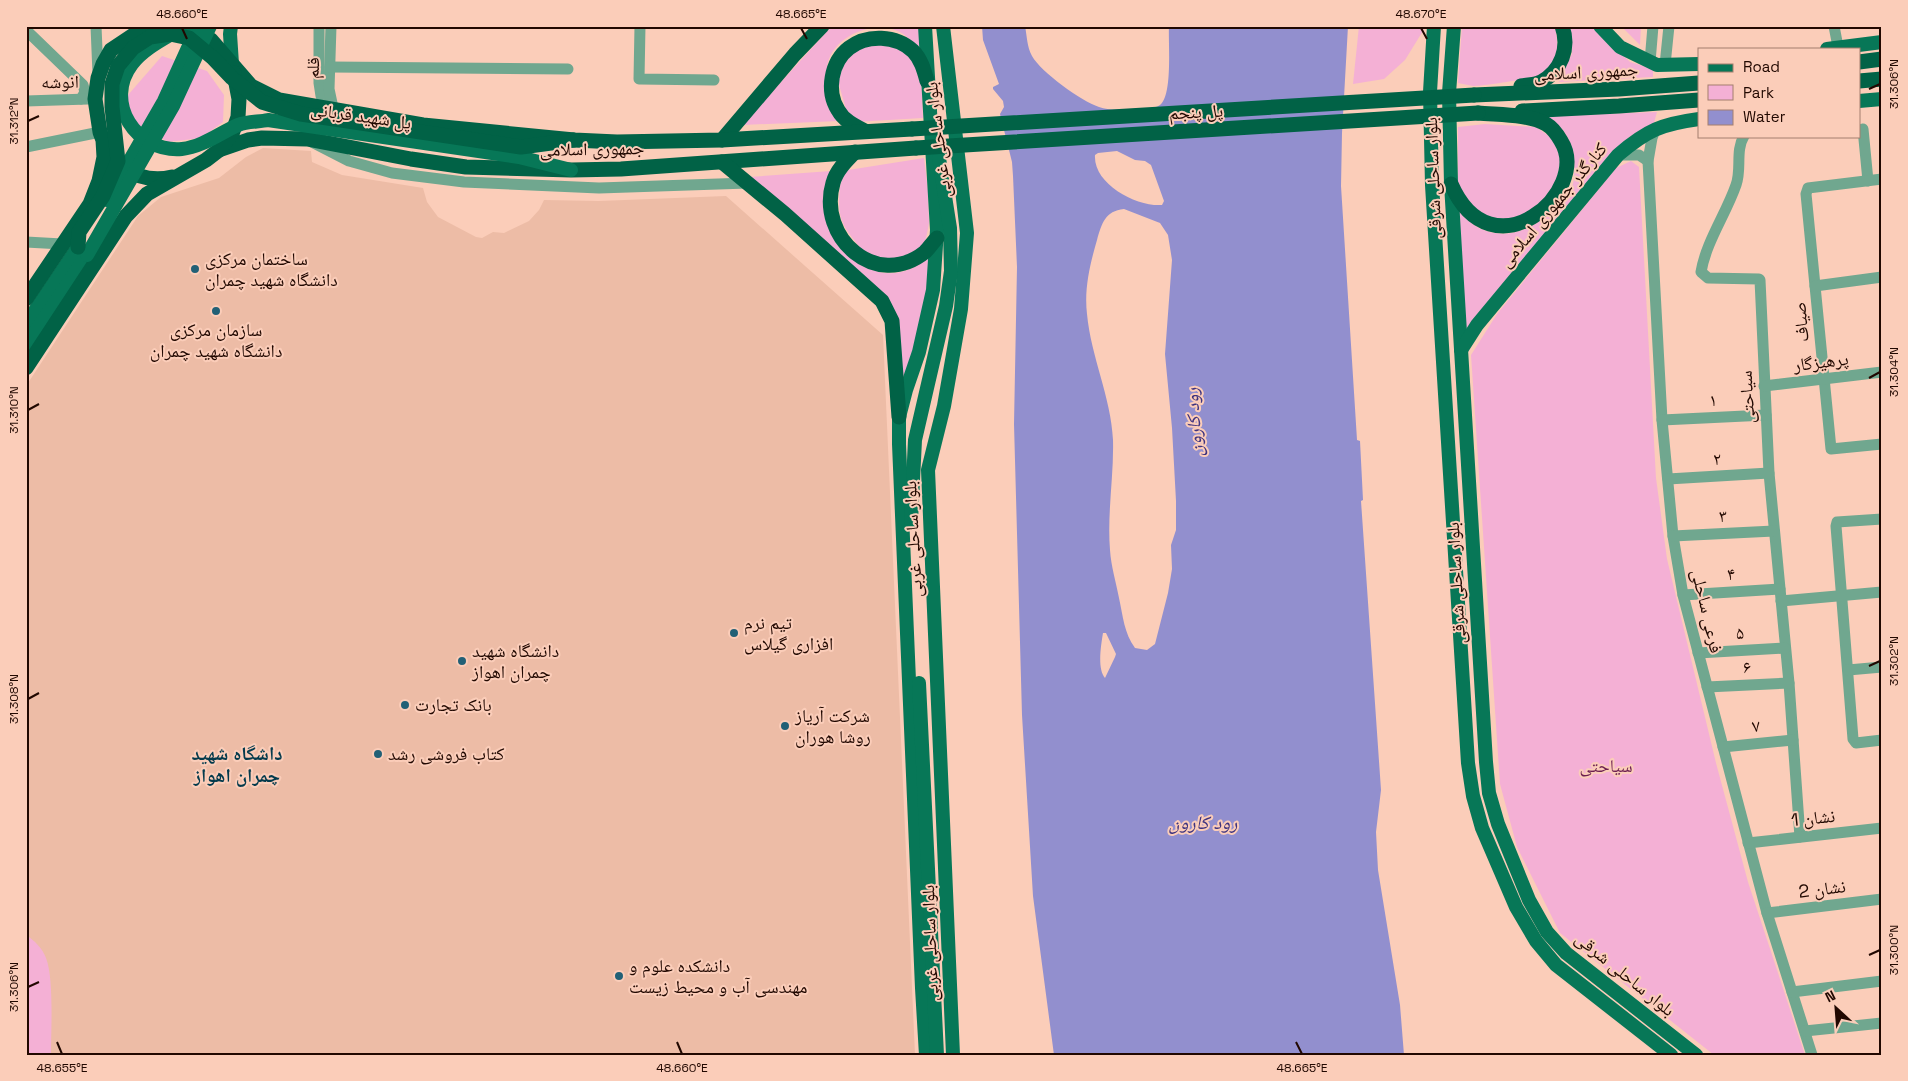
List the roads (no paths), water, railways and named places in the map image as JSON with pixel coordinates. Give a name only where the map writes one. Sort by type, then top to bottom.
[{"type":"highway","points":[[26,368],[126,216],[147,194],[206,160],[232,134],[238,116],[239,99],[232,64],[212,40],[191,30],[170,26],[147,27],[112,50],[103,64],[88,99],[102,136],[115,160],[134,174],[155,179],[177,176]]},
{"type":"highway","points":[[722,140],[795,54],[822,26]]},
{"type":"highway","points":[[1474,95],[1540,83],[1553,74],[1561,62],[1565,49],[1562,26]]},
{"type":"highway","name":"پل شهید قربانی","points":[[82,251],[79,232],[103,196],[118,161],[112,106],[112,84],[118,66],[132,48],[150,37],[170,34],[189,38],[213,58],[232,78],[262,102],[301,114],[521,147],[574,140]]},
{"type":"highway","points":[[865,131],[850,123],[844,117],[838,110],[832,94],[832,77],[838,61],[849,48],[864,40],[873,38],[882,37],[898,41],[913,51],[923,65],[927,81]]},
{"type":"highway","points":[[1860,62],[1882,59]]},
{"type":"highway","name":"جمهوری اسلامی","points":[[232,64],[251,86],[279,100],[432,126],[574,140],[617,142],[722,140],[912,129]]},
{"type":"highway","points":[[1860,81],[1882,79]]},
{"type":"highway","name":"جمهوری اسلامی","points":[[1474,95],[1619,89],[1698,83]]},
{"type":"highway","name":"پل پنجم","points":[[912,129],[1474,95]]},
{"type":"highway","points":[[272,138],[260,122],[260,115],[268,105],[279,100]]},
{"type":"highway","name":"جمهوری اسلامی","points":[[1478,114],[1698,100]]},
{"type":"highway","points":[[1451,184],[1457,198],[1465,209],[1487,223],[1500,226],[1517,225],[1534,216],[1549,204],[1559,191],[1564,176],[1566,159],[1564,146],[1557,134],[1548,125],[1536,119],[1478,114]]},
{"type":"highway","name":"پل پنجم","points":[[916,148],[1478,114]]},
{"type":"highway","points":[[26,299],[90,204],[99,181],[104,157],[102,136]]},
{"type":"highway","name":"جمهوری اسلامی","points":[[218,150],[248,140],[272,138],[306,139],[411,159],[466,167],[571,170],[621,169],[916,148]]},
{"type":"highway","points":[[855,152],[843,164],[833,182],[830,201],[832,221],[841,239],[855,253],[869,262],[888,266],[908,262],[925,252],[937,238]]},
{"type":"highway","points":[[722,162],[785,214],[882,301],[892,321],[899,417]]},
{"type":"main road","name":"پل شهید قربانی","points":[[185,26],[148,50],[132,64],[122,84],[121,100],[130,126],[139,136],[156,147],[182,149],[241,124],[268,120],[519,157],[571,170]]},
{"type":"main road","points":[[26,324],[82,251],[106,202],[164,101],[198,26]]},
{"type":"main road","points":[[26,346],[82,251],[173,106],[210,26]]},
{"type":"main road","points":[[231,26],[232,64]]},
{"type":"main road","name":"بلوار ساحلی غربی","points":[[925,26],[937,238],[934,283],[926,321],[899,417],[899,444],[926,1055]]},
{"type":"main road","name":"بلوار ساحلی غربی","points":[[943,26],[967,234],[961,309],[944,406],[928,470],[953,1055]]},
{"type":"main road","name":"بلوار ساحلی شرقی","points":[[1434,26],[1430,92],[1430,144],[1468,763],[1473,796],[1482,828],[1513,899],[1536,941],[1556,965],[1671,1055]]},
{"type":"main road","name":"بلوار ساحلی شرقی","points":[[1454,26],[1449,93],[1451,184],[1489,793],[1498,824],[1529,900],[1547,932],[1589,972],[1696,1055]]},
{"type":"main road","points":[[1600,26],[1620,47],[1657,65],[1698,64]]},
{"type":"main road","points":[[1832,48],[1882,42]]},
{"type":"main road","points":[[1860,101],[1882,98]]},
{"type":"main road","name":"بلوار ساحلی غربی","points":[[929,109],[944,180],[950,228],[951,271],[944,314],[915,440],[915,468],[910,509],[937,1055]]},
{"type":"main road","name":"کنارگذر جمهوری اسلامی","points":[[1461,350],[1477,325],[1618,155],[1636,139],[1656,128],[1676,122],[1698,120]]},
{"type":"main road","points":[[1444,368],[1462,367]]},
{"type":"street","points":[[96,26],[98,78]]},
{"type":"street","points":[[319,26],[319,83],[322,96],[334,110]]},
{"type":"street","name":"قلم","points":[[331,26],[330,89],[334,110]]},
{"type":"street","points":[[640,26],[638,79],[714,80]]},
{"type":"street","points":[[1650,62],[1654,26]]},
{"type":"street","points":[[1665,65],[1669,26]]},
{"type":"street","points":[[1832,48],[1834,26]]},
{"type":"street","points":[[26,30],[83,85],[88,99]]},
{"type":"street","points":[[330,68],[568,69]]},
{"type":"street","name":"انوشه","points":[[26,100],[88,99]]},
{"type":"street","name":"فرعی ساحلی","points":[[1656,128],[1652,138],[1648,161],[1662,420],[1673,536],[1683,595],[1748,843],[1767,913],[1812,1055]]},
{"type":"street","points":[[1863,129],[1868,181],[1882,179]]},
{"type":"street","points":[[26,147],[102,136]]},
{"type":"street","name":"سیاحتی","points":[[1743,138],[1740,144],[1737,184],[1712,240],[1702,272],[1708,278],[1759,280],[1769,473],[1789,683],[1800,837]]},
{"type":"street","points":[[306,139],[349,161],[392,173],[464,182],[599,188],[748,183]]},
{"type":"street","points":[[1618,155],[1639,155],[1648,161]]},
{"type":"street","name":"صیاف","points":[[1868,181],[1808,188],[1806,191],[1831,449],[1882,444]]},
{"type":"street","points":[[26,242],[62,244]]},
{"type":"street","points":[[1815,286],[1882,278]]},
{"type":"street","name":"پرهیزگار","points":[[1764,386],[1882,372]]},
{"type":"street","name":"۱","points":[[1662,420],[1766,415]]},
{"type":"street","name":"۲","points":[[1668,479],[1769,473]]},
{"type":"street","points":[[1882,519],[1838,522],[1836,526],[1854,741],[1882,740]]},
{"type":"street","name":"۳","points":[[1673,536],[1774,531]]},
{"type":"street","name":"۴","points":[[1683,595],[1780,589]]},
{"type":"street","points":[[1781,602],[1882,592]]},
{"type":"street","name":"۵","points":[[1698,653],[1785,648]]},
{"type":"street","points":[[1848,670],[1882,667]]},
{"type":"street","name":"۶","points":[[1707,687],[1789,683]]},
{"type":"street","name":"۷","points":[[1723,747],[1793,740]]},
{"type":"street","name":"نشان 1","points":[[1748,843],[1882,828]]},
{"type":"street","name":"نشان 2","points":[[1767,913],[1882,899]]},
{"type":"street","points":[[1792,992],[1882,982]]},
{"type":"street","points":[[1805,1031],[1882,1023]]},
{"type":"water","name":"رود کارون","points":[[982,26],[1025,26],[1032,56],[1052,78],[1072,92],[1091,104],[1103,108],[1116,110],[1147,109],[1160,105],[1167,91],[1169,26],[1348,26],[1341,186],[1357,440],[1360,441],[1363,500],[1361,501],[1381,790],[1376,832],[1378,870],[1400,1005],[1404,1055],[1054,1055],[1033,896],[1022,715],[1014,424],[1017,267],[1013,176],[1012,162],[1000,114],[1004,107],[1003,101],[993,89],[993,87],[999,84],[983,40]],"holes":[[[1117,151],[1151,165],[1164,201],[1162,205],[1152,205],[1129,198],[1118,192],[1101,175],[1096,166],[1095,155]],[[1124,209],[1160,223],[1168,235],[1172,260],[1165,354],[1172,428],[1176,530],[1171,545],[1172,569],[1168,593],[1155,644],[1147,650],[1135,648],[1128,636],[1111,562],[1109,536],[1113,440],[1109,408],[1092,346],[1086,305],[1090,267],[1101,228],[1108,215]],[[1103,633],[1106,633],[1116,654],[1105,678],[1100,663]]]},
{"type":"place","name":"ساختمان مرکزی دانشگاه شهید چمران","points":[[195,269]]},
{"type":"place","name":"سازمان مرکزی دانشگاه شهید چمران","points":[[216,311]]},
{"type":"place","name":"تیم نرم افزاری گیلاس","points":[[734,633]]},
{"type":"place","name":"دانشگاه شهید چمران اهواز","points":[[462,661]]},
{"type":"place","name":"بانک تجارت","points":[[405,705]]},
{"type":"place","name":"شرکت آریاز روشا هوران","points":[[785,726]]},
{"type":"place","name":"کتاب فروشی رشد","points":[[378,754]]},
{"type":"place","name":"دانشکده علوم و مهندسی آب و محیط زیست","points":[[619,976]]},
{"type":"district","name":"داشگاه شهید چمران اهواز","points":[[237,764]]}]
